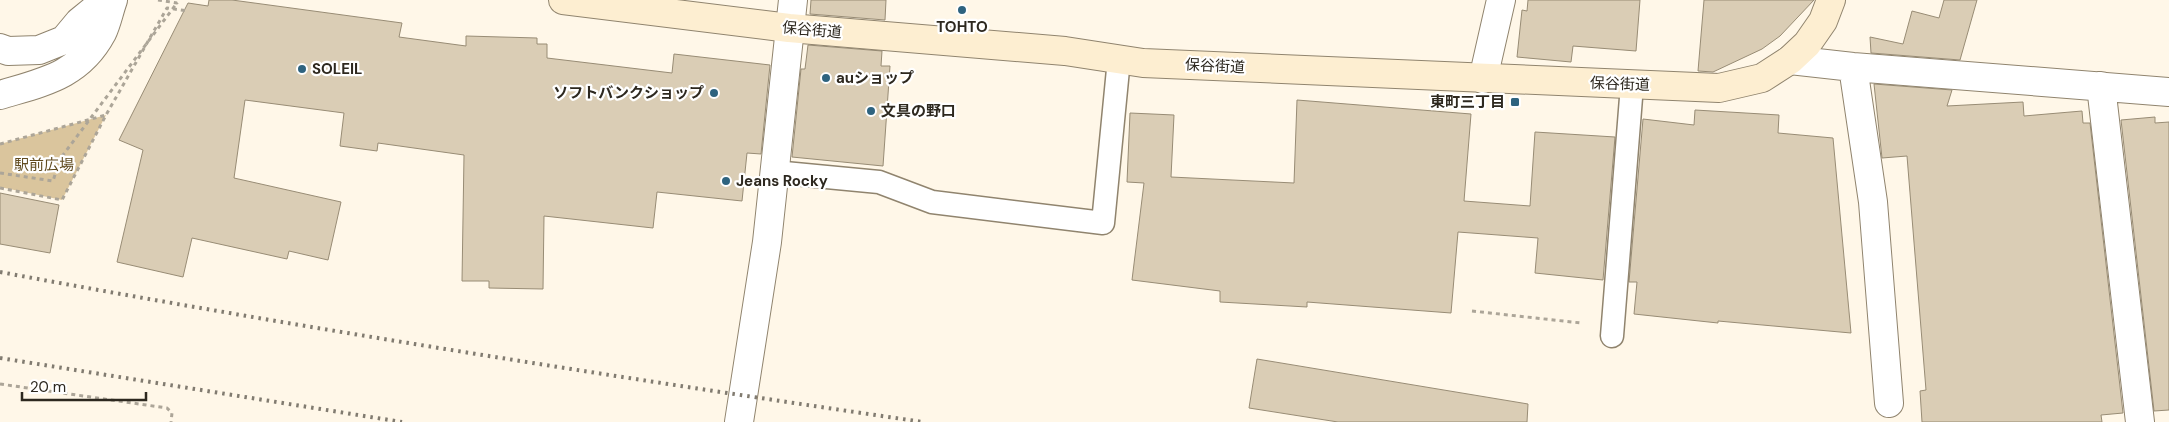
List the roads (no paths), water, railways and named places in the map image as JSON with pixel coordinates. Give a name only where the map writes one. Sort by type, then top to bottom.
[{"type":"main road","name":"保谷街道","points":[[563,0],[789,28],[1065,51],[1143,63],[1719,88],[1762,78],[1790,60],[1807,44],[1823,21],[1831,0]]},
{"type":"street","points":[[0,48],[8,51],[39,50],[64,40],[79,22],[106,0]]},
{"type":"street","points":[[0,94],[58,77],[86,57],[102,32],[113,0]]},
{"type":"street","points":[[738,422],[767,242],[793,0]]},
{"type":"street","points":[[1483,79],[1502,0]]},
{"type":"street","points":[[1790,60],[1854,67],[2169,92]]},
{"type":"street","points":[[1854,67],[1873,202],[1889,403]]},
{"type":"street","points":[[2101,86],[2140,422]]},
{"type":"lane","points":[[774,172],[879,182],[932,202],[1103,223],[1119,59]]},
{"type":"lane","points":[[1612,332],[1632,85]]},
{"type":"railway","points":[[0,272],[461,352],[923,422]]},
{"type":"railway","points":[[0,358],[402,422]]},
{"type":"place","name":"TOHTO","points":[[962,10]]},
{"type":"place","name":"SOLEIL","points":[[302,69]]},
{"type":"place","name":"auショップ","points":[[826,78]]},
{"type":"place","name":"ソフトバンクショップ","points":[[714,93]]},
{"type":"place","name":"東町三丁目","points":[[1515,102]]},
{"type":"place","name":"文具の野口","points":[[871,111]]},
{"type":"place","name":"Jeans Rocky","points":[[726,181]]},
{"type":"park label","name":"駅前広場","points":[[44,165]]}]
